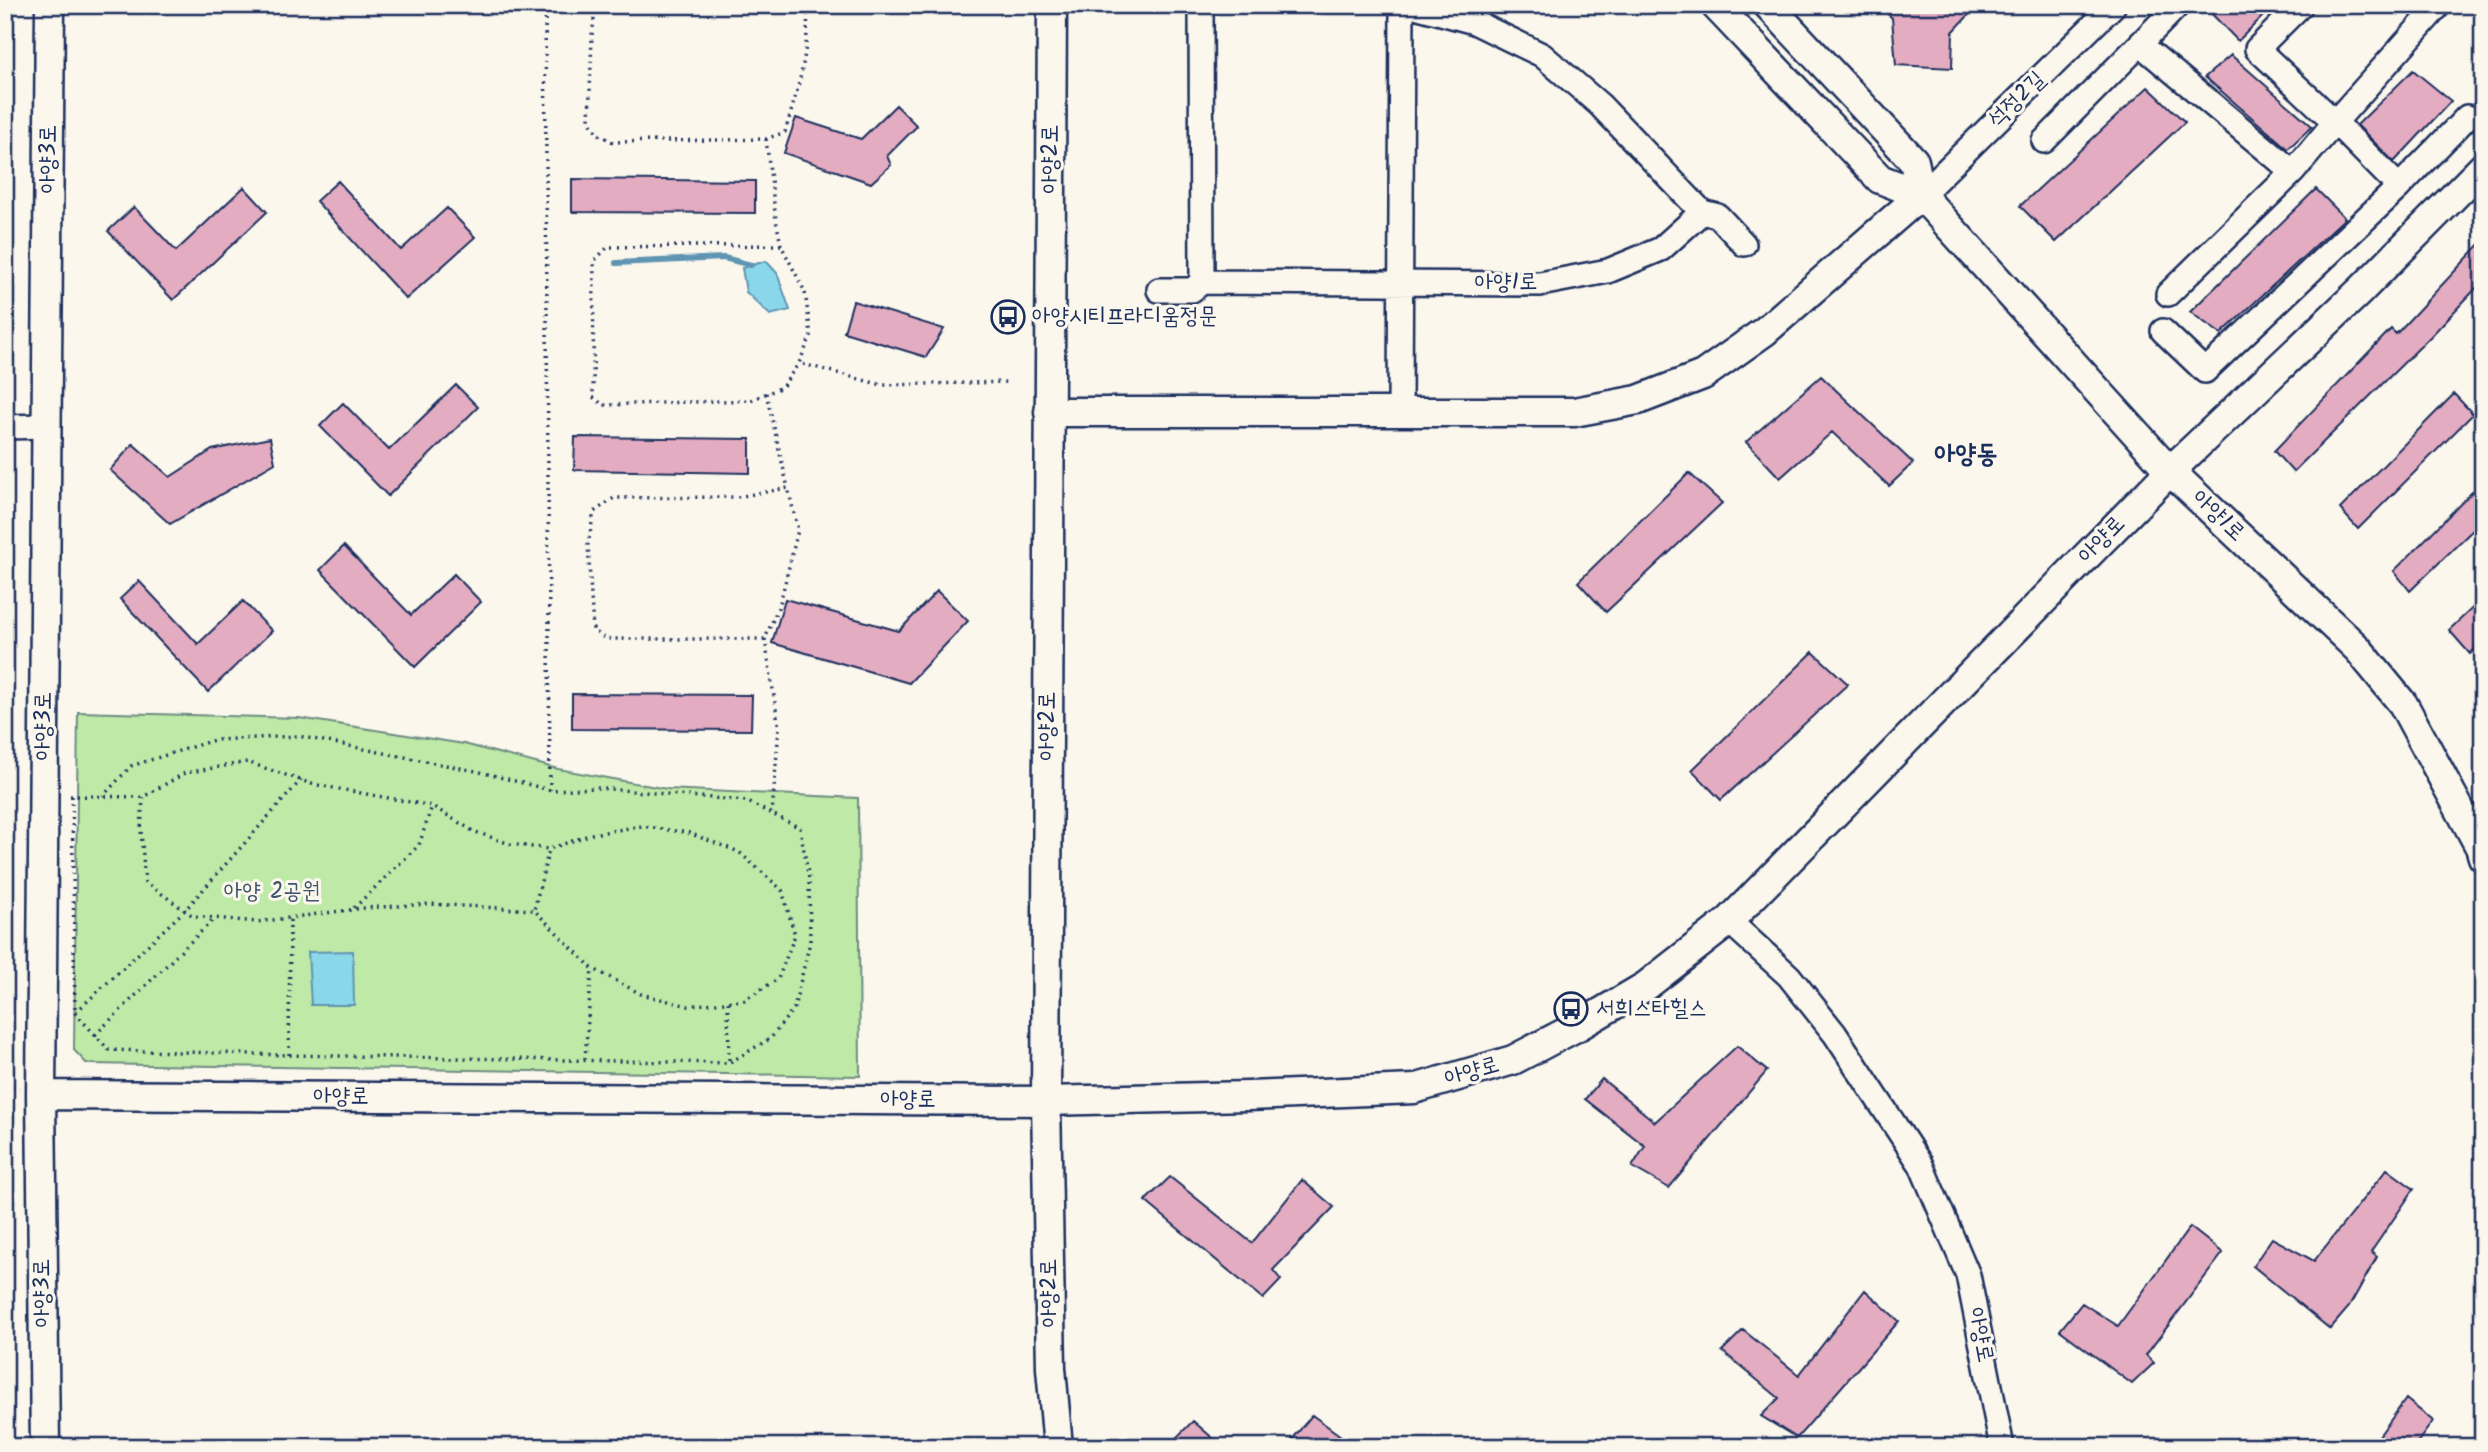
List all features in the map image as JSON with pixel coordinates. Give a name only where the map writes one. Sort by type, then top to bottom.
[{"type":"street","name":"아양3로","points":[[45,1447],[41,1095],[50,5]]},
{"type":"street","name":"아양2로","points":[[1052,5],[1046,1101],[1051,1368],[1058,1447]]},
{"type":"street","points":[[1201,5],[1202,282]]},
{"type":"street","points":[[1400,412],[1402,5]]},
{"type":"street","points":[[1411,5],[1474,22],[1542,55],[1600,105],[1702,212],[1718,216],[1744,244]]},
{"type":"street","name":"아양1로","points":[[1715,5],[1880,178],[1921,195],[2170,471],[2358,649],[2403,704],[2483,857]]},
{"type":"street","name":"아양1로","points":[[1768,5],[1914,162],[1921,195]]},
{"type":"street","name":"석정2길","points":[[1921,195],[2114,5]]},
{"type":"street","points":[[2044,141],[2178,5]]},
{"type":"street","points":[[2301,5],[2257,49],[2399,187]]},
{"type":"street","points":[[2168,294],[2293,172],[2439,5]]},
{"type":"street","points":[[2140,44],[2293,172]]},
{"type":"street","points":[[2163,331],[2205,371],[2399,187],[2467,117]]},
{"type":"street","name":"아양로","points":[[41,1095],[1046,1101],[1414,1089],[1513,1060],[1646,986],[1729,921],[2170,471],[2361,291],[2483,167]]},
{"type":"street","points":[[1049,412],[1574,412],[1639,400],[1703,375],[1765,331],[1921,195]]},
{"type":"street","name":"아양1로","points":[[1159,290],[1192,290],[1202,282],[1540,284],[1608,271],[1661,249],[1702,212]]},
{"type":"street","points":[[5,427],[47,426]]},
{"type":"street","name":"아양로","points":[[1729,921],[1789,976],[1835,1034],[1921,1165],[1968,1275],[2002,1447]]},
{"type":"path","points":[[545,5],[550,790]]},
{"type":"path","points":[[596,5],[592,35],[589,120],[598,134],[613,142],[766,139],[785,132],[809,36],[807,5]]},
{"type":"path","points":[[766,139],[781,245],[805,292],[811,336],[799,363],[782,387],[751,400],[603,405],[593,397],[594,261],[608,247],[781,245]]},
{"type":"path","points":[[799,363],[883,386],[1010,382]]},
{"type":"path","points":[[766,393],[798,530],[780,603],[765,639],[779,728],[772,813]]},
{"type":"path","points":[[765,639],[605,639],[593,629],[588,544],[594,512],[614,498],[737,497],[788,488]]},
{"type":"path","points":[[72,796],[75,1013],[109,1049],[729,1063],[771,1038],[794,1008],[810,942],[809,880],[800,828],[746,801],[598,788],[550,790],[477,771],[298,736],[214,740],[131,766],[103,796]]},
{"type":"path","points":[[44,796],[143,797],[185,773],[247,762],[301,780],[432,806],[472,831],[510,844],[549,849],[592,834],[642,825],[689,833],[740,852],[782,890],[795,935],[778,979],[744,1000],[688,1006],[641,994],[592,968],[534,910],[429,904],[354,909],[257,922],[193,916],[145,882],[141,830],[143,797]]},
{"type":"path","points":[[75,1013],[185,910],[301,780]]},
{"type":"path","points":[[354,909],[419,845],[432,806]]},
{"type":"path","points":[[534,910],[549,849]]},
{"type":"path","points":[[289,1055],[290,917]]},
{"type":"path","points":[[94,1035],[215,918]]},
{"type":"path","points":[[585,1059],[592,968]]},
{"type":"path","points":[[728,1002],[729,1063]]},
{"type":"green space","name":"아양 2공원","points":[[78,712],[299,718],[464,744],[558,769],[667,789],[858,798],[860,1076],[87,1064],[74,1050]]},
{"type":"water","points":[[766,261],[777,273],[790,310],[770,315],[746,292],[742,268]]},
{"type":"water","points":[[353,951],[354,1005],[311,1005],[308,952]]},
{"type":"building","points":[[1878,5],[1978,5],[1953,32],[1952,68],[1896,65],[1892,18]]},
{"type":"building","points":[[2203,5],[2274,5],[2238,41]]},
{"type":"building","points":[[2231,55],[2312,126],[2288,149],[2205,77]]},
{"type":"building","points":[[2413,70],[2451,101],[2394,162],[2357,125]]},
{"type":"building","points":[[2148,87],[2185,122],[2056,242],[2020,206]]},
{"type":"building","points":[[896,105],[917,126],[887,156],[891,165],[871,183],[784,153],[796,118],[861,139]]},
{"type":"building","points":[[572,179],[755,181],[755,213],[572,212]]},
{"type":"building","points":[[338,181],[401,250],[447,208],[475,237],[406,299],[316,201]]},
{"type":"building","points":[[244,187],[267,212],[173,300],[108,231],[134,207],[176,251]]},
{"type":"building","points":[[2316,189],[2345,218],[2221,334],[2190,312]]},
{"type":"building","points":[[2483,241],[2483,281],[2293,472],[2274,451],[2391,329],[2396,334]]},
{"type":"building","points":[[853,301],[944,329],[926,357],[844,332]]},
{"type":"building","points":[[1821,376],[1913,463],[1889,486],[1832,432],[1780,478],[1746,442]]},
{"type":"building","points":[[456,385],[478,407],[388,496],[320,426],[343,403],[389,450]]},
{"type":"building","points":[[2454,394],[2473,414],[2358,529],[2340,509]]},
{"type":"building","points":[[575,437],[750,439],[750,473],[574,470]]},
{"type":"building","points":[[270,438],[275,463],[170,524],[110,470],[133,444],[170,477],[212,450]]},
{"type":"building","points":[[1689,473],[1722,503],[1606,612],[1578,582]]},
{"type":"building","points":[[2483,481],[2483,520],[2410,591],[2394,571]]},
{"type":"building","points":[[344,546],[411,615],[454,574],[481,602],[415,667],[320,570]]},
{"type":"building","points":[[139,581],[198,644],[243,601],[272,631],[208,692],[120,599]]},
{"type":"building","points":[[937,591],[968,621],[909,683],[772,643],[785,599],[899,631]]},
{"type":"building","points":[[2483,598],[2483,641],[2470,654],[2449,630]]},
{"type":"building","points":[[1813,652],[1848,684],[1721,800],[1692,770]]},
{"type":"building","points":[[572,694],[752,695],[751,730],[572,729]]},
{"type":"building","points":[[1737,1046],[1767,1071],[1669,1188],[1632,1167],[1645,1146],[1585,1099],[1602,1079],[1655,1122]]},
{"type":"building","points":[[2387,1169],[2414,1189],[2371,1252],[2377,1257],[2349,1307],[2330,1329],[2253,1266],[2272,1238],[2314,1261]]},
{"type":"building","points":[[1170,1177],[1252,1243],[1302,1180],[1334,1207],[1273,1270],[1281,1280],[1263,1299],[1145,1201]]},
{"type":"building","points":[[2190,1227],[2223,1253],[2146,1355],[2154,1363],[2132,1384],[2060,1330],[2082,1303],[2118,1326]]},
{"type":"building","points":[[1865,1290],[1899,1321],[1797,1438],[1761,1416],[1779,1398],[1722,1351],[1743,1330],[1799,1375]]},
{"type":"building","points":[[2406,1399],[2433,1421],[2414,1447],[2371,1447]]},
{"type":"building","points":[[1312,1415],[1356,1447],[1286,1447]]},
{"type":"building","points":[[1193,1421],[1223,1447],[1167,1447]]},
{"type":"waterway","points":[[616,263],[724,258],[751,265]]},
{"type":"place","name":"아양시티프라디움정문","points":[[1008,317]]},
{"type":"place","name":"서희스타힐스","points":[[1571,1009]]},
{"type":"district","name":"아양동","points":[[1966,455]]}]
